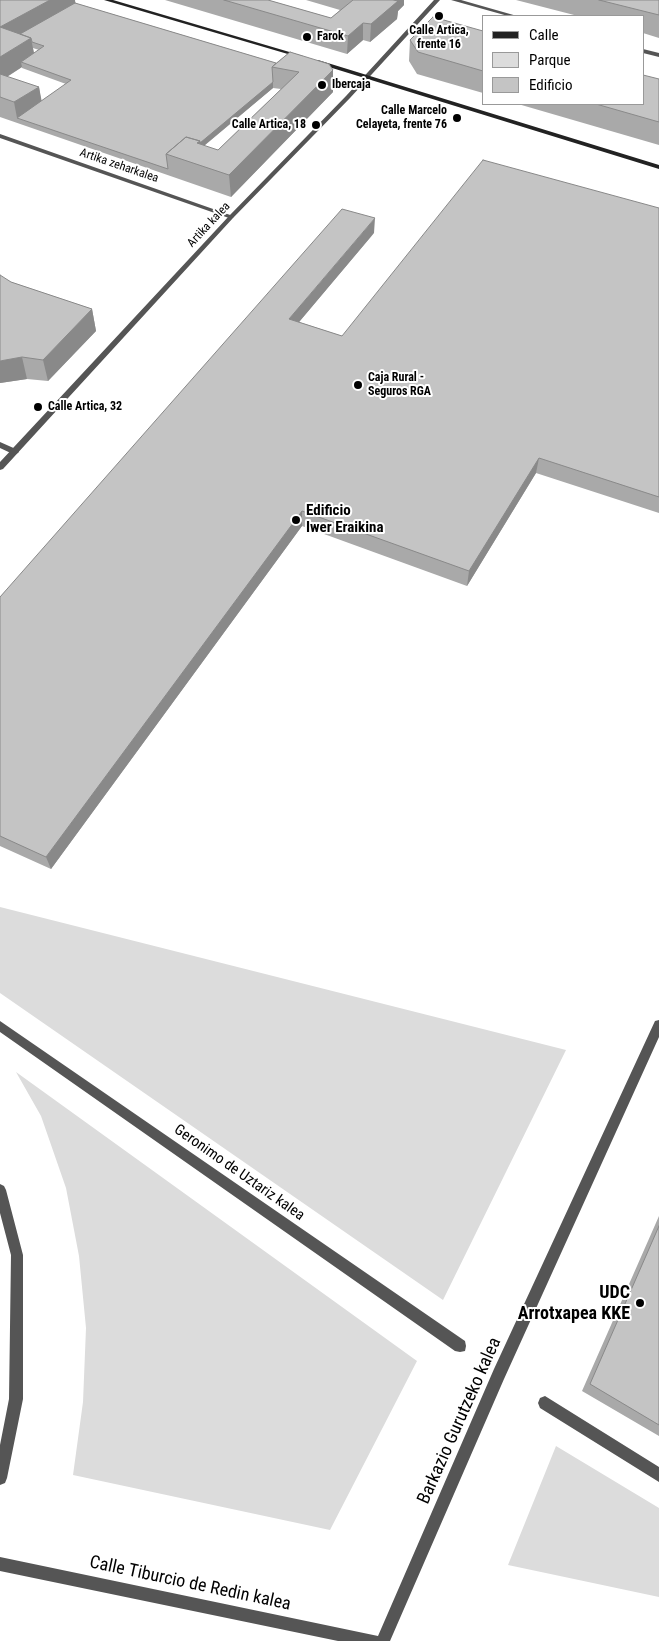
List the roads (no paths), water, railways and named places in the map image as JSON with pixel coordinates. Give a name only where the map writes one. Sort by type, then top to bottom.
[{"type":"main road","points":[[107,0],[366,76],[659,167]]},
{"type":"street","name":"Artika kalea","points":[[0,467],[231,217],[348,98],[436,0]]},
{"type":"street","points":[[454,0],[510,15]]},
{"type":"street","points":[[644,51],[659,55]]},
{"type":"street","name":"Artika zeharkalea","points":[[0,136],[231,217]]},
{"type":"street","points":[[0,445],[15,452]]},
{"type":"street","name":"Barkazio Gurutzeko kalea","points":[[383,1641],[499,1374],[659,1025]]},
{"type":"street","name":"Geronimo de Uztariz kalea","points":[[0,1026],[460,1346]]},
{"type":"street","points":[[0,1190],[17,1255],[16,1399],[0,1478]]},
{"type":"street","points":[[545,1402],[659,1476]]},
{"type":"street","name":"Calle Tiburcio de Redin kalea","points":[[0,1564],[373,1641]]},
{"type":"place","name":"Calle Artica, frente 16","points":[[439,16]]},
{"type":"place","name":"Farok","points":[[307,37]]},
{"type":"place","name":"Ibercaja","points":[[322,85]]},
{"type":"place","name":"Calle Marcelo Celayeta, frente 76","points":[[457,118]]},
{"type":"place","name":"Calle Artica, 18","points":[[316,125]]},
{"type":"place","name":"Caja Rural - Seguros RGA","points":[[358,385]]},
{"type":"place","name":"Calle Artica, 32","points":[[38,407]]},
{"type":"place","name":"Edificio Iwer Eraikina","points":[[296,520]]},
{"type":"place","name":"UDC Arrotxapea KKE","points":[[640,1303]]}]
